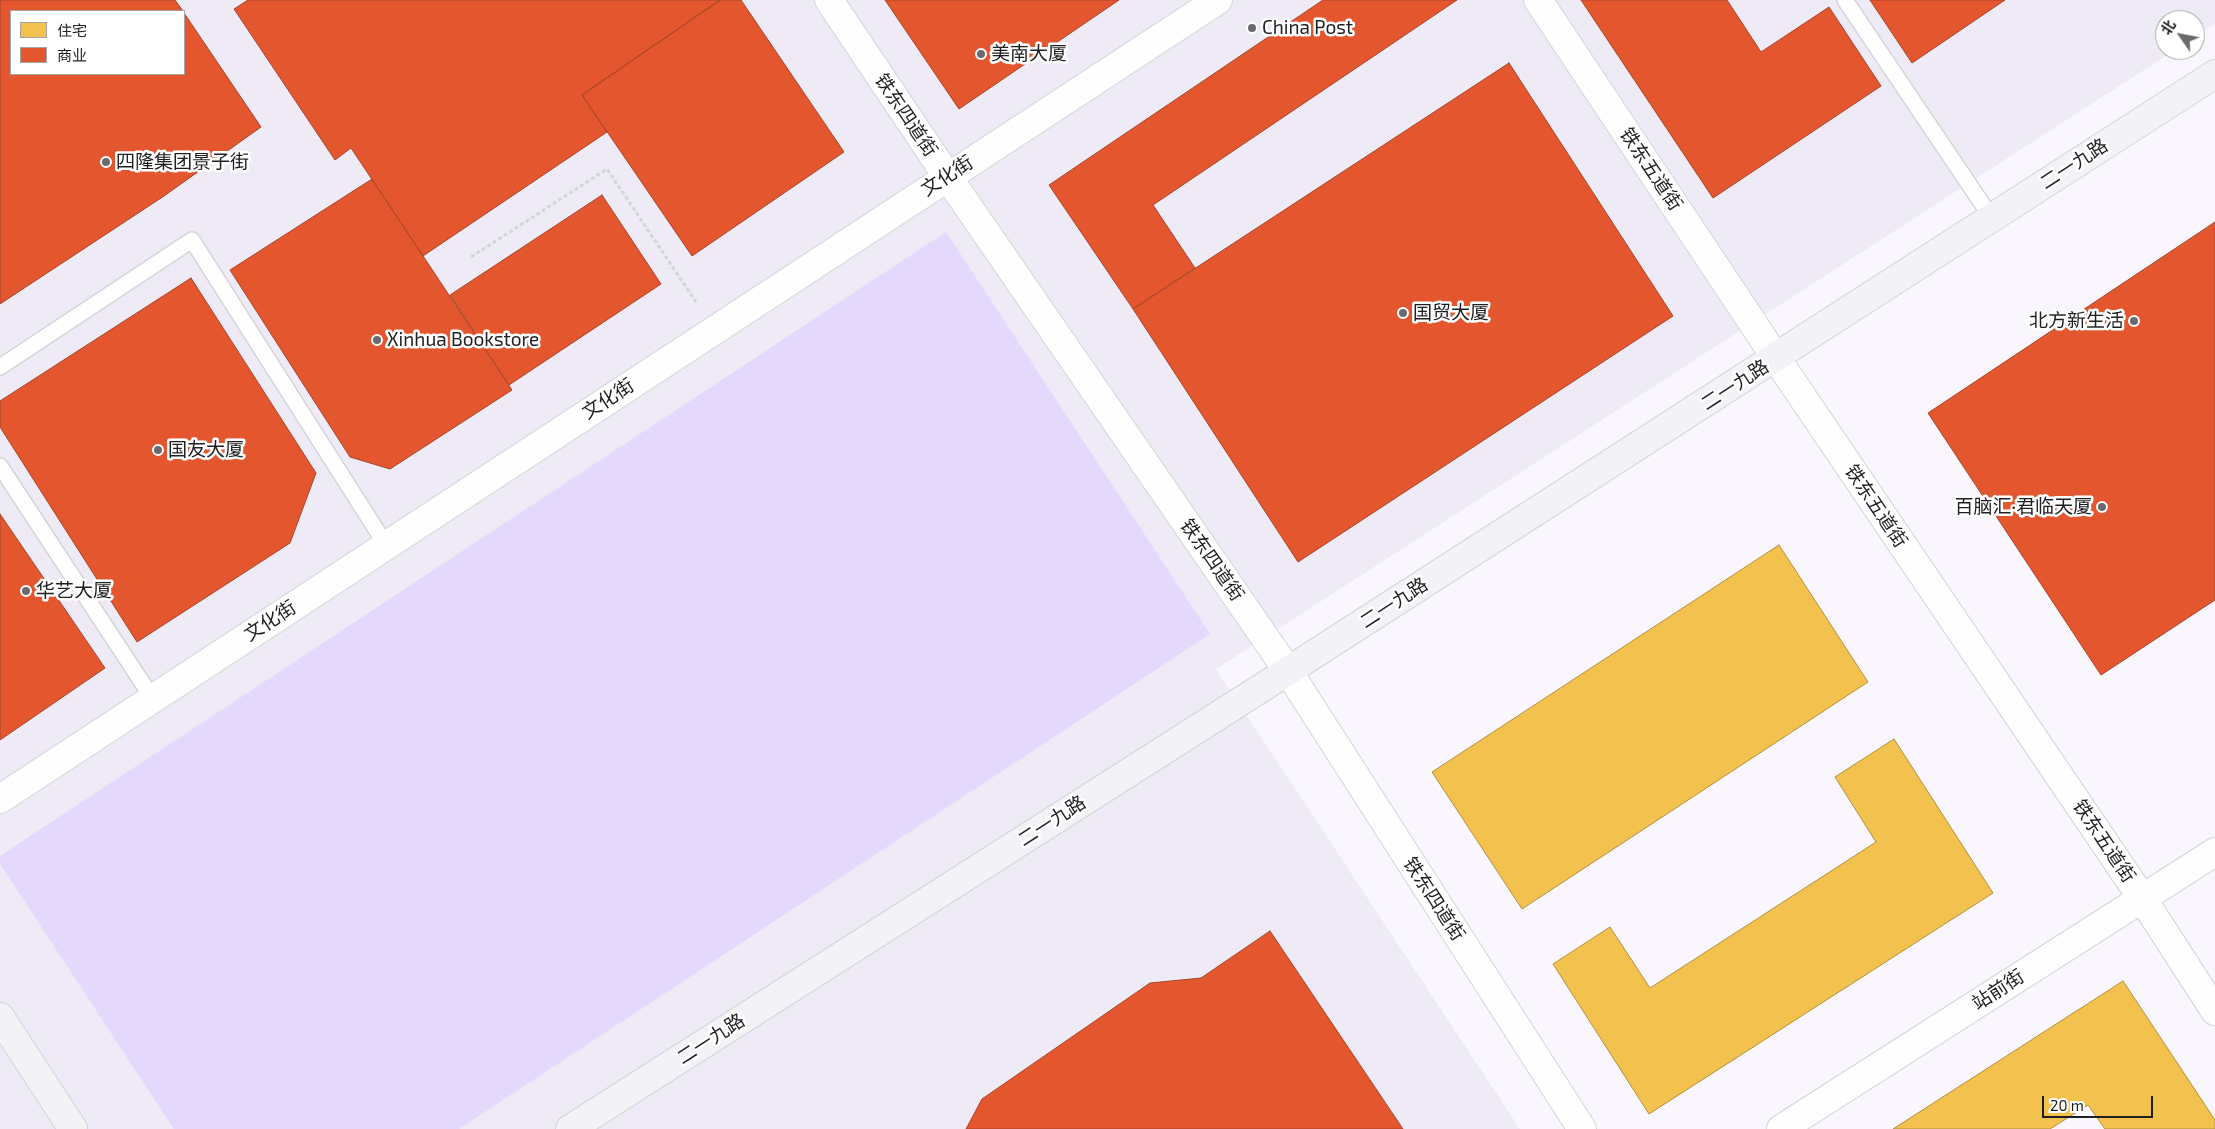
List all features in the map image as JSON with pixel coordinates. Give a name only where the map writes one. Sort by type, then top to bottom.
[{"type":"main road","name":"二一九路","points":[[570,1129],[1288,671],[2215,74]]},
{"type":"main road","points":[[0,1017],[73,1129]]},
{"type":"street","name":"铁东四道街","points":[[829,0],[947,176],[1288,671],[1582,1129]]},
{"type":"street","name":"文化街","points":[[0,799],[1218,0]]},
{"type":"street","name":"铁东五道街","points":[[1538,0],[1776,358],[2142,898],[2215,1011]]},
{"type":"street","name":"站前街","points":[[1781,1129],[2215,852]]},
{"type":"lane","points":[[1845,0],[1991,218]]},
{"type":"lane","points":[[0,366],[192,240],[386,545]]},
{"type":"lane","points":[[0,466],[153,698]]},
{"type":"path","points":[[471,257],[607,169],[715,329]]},
{"type":"shaded area","points":[[0,0],[2215,0],[2215,24],[2205,30],[2205,10],[2155,10],[2155,60],[2160,60],[1216,669],[1520,1129],[0,1129]]},
{"type":"shaded area","points":[[946,232],[1210,634],[459,1129],[174,1129],[0,864],[0,856]]},
{"type":"building: 住宅","points":[[1779,545],[1868,682],[1522,909],[1432,772]]},
{"type":"building: 住宅","points":[[1894,739],[1993,893],[1649,1114],[1553,964],[1610,927],[1650,988],[1876,842],[1835,777]]},
{"type":"building: 住宅","points":[[2123,981],[2215,1120],[2215,1129],[2105,1129],[2088,1105],[2050,1129],[1893,1129]]},
{"type":"building: 商业","name":"四隆集团景子街","points":[[0,0],[175,0],[182,10],[10,10],[10,75],[185,75],[185,14],[261,127],[164,196],[0,304]]},
{"type":"building: 商业","points":[[248,0],[720,0],[582,95],[607,132],[423,256],[351,148],[335,160],[234,9]]},
{"type":"building: 商业","points":[[720,0],[741,0],[844,152],[692,256],[582,95]]},
{"type":"building: 商业","name":"美南大厦","points":[[885,0],[1119,0],[959,109]]},
{"type":"building: 商业","points":[[1323,0],[1457,0],[1153,205],[1195,268],[1133,309],[1049,185]]},
{"type":"building: 商业","points":[[1581,0],[1727,0],[1761,52],[1829,7],[1881,86],[1713,198]]},
{"type":"building: 商业","points":[[1870,0],[2005,0],[1912,63]]},
{"type":"building: 商业","name":"国贸大厦","points":[[1509,63],[1673,316],[1298,562],[1133,309]]},
{"type":"building: 商业","name":"Xinhua Bookstore","points":[[372,179],[512,390],[390,469],[350,457],[230,270]]},
{"type":"building: 商业","points":[[602,195],[661,284],[509,385],[450,295]]},
{"type":"building: 商业","name":"百脑汇·君临天厦","points":[[2215,222],[2215,600],[2101,675],[1928,413]]},
{"type":"building: 商业","name":"国友大厦","points":[[191,278],[316,473],[290,543],[137,642],[0,427],[0,401]]},
{"type":"building: 商业","name":"华艺大厦","points":[[0,514],[105,668],[0,740]]},
{"type":"building: 商业","points":[[1270,931],[1403,1129],[966,1129],[982,1099],[1150,983],[1201,978]]},
{"type":"place","name":"China Post","points":[[1252,28]]},
{"type":"place","name":"美南大厦","points":[[981,54]]},
{"type":"place","name":"四隆集团景子街","points":[[106,162]]},
{"type":"place","name":"国贸大厦","points":[[1403,313]]},
{"type":"place","name":"北方新生活","points":[[2134,321]]},
{"type":"place","name":"Xinhua Bookstore","points":[[377,340]]},
{"type":"place","name":"国友大厦","points":[[158,450]]},
{"type":"place","name":"百脑汇·君临天厦","points":[[2102,507]]},
{"type":"place","name":"华艺大厦","points":[[26,591]]}]
